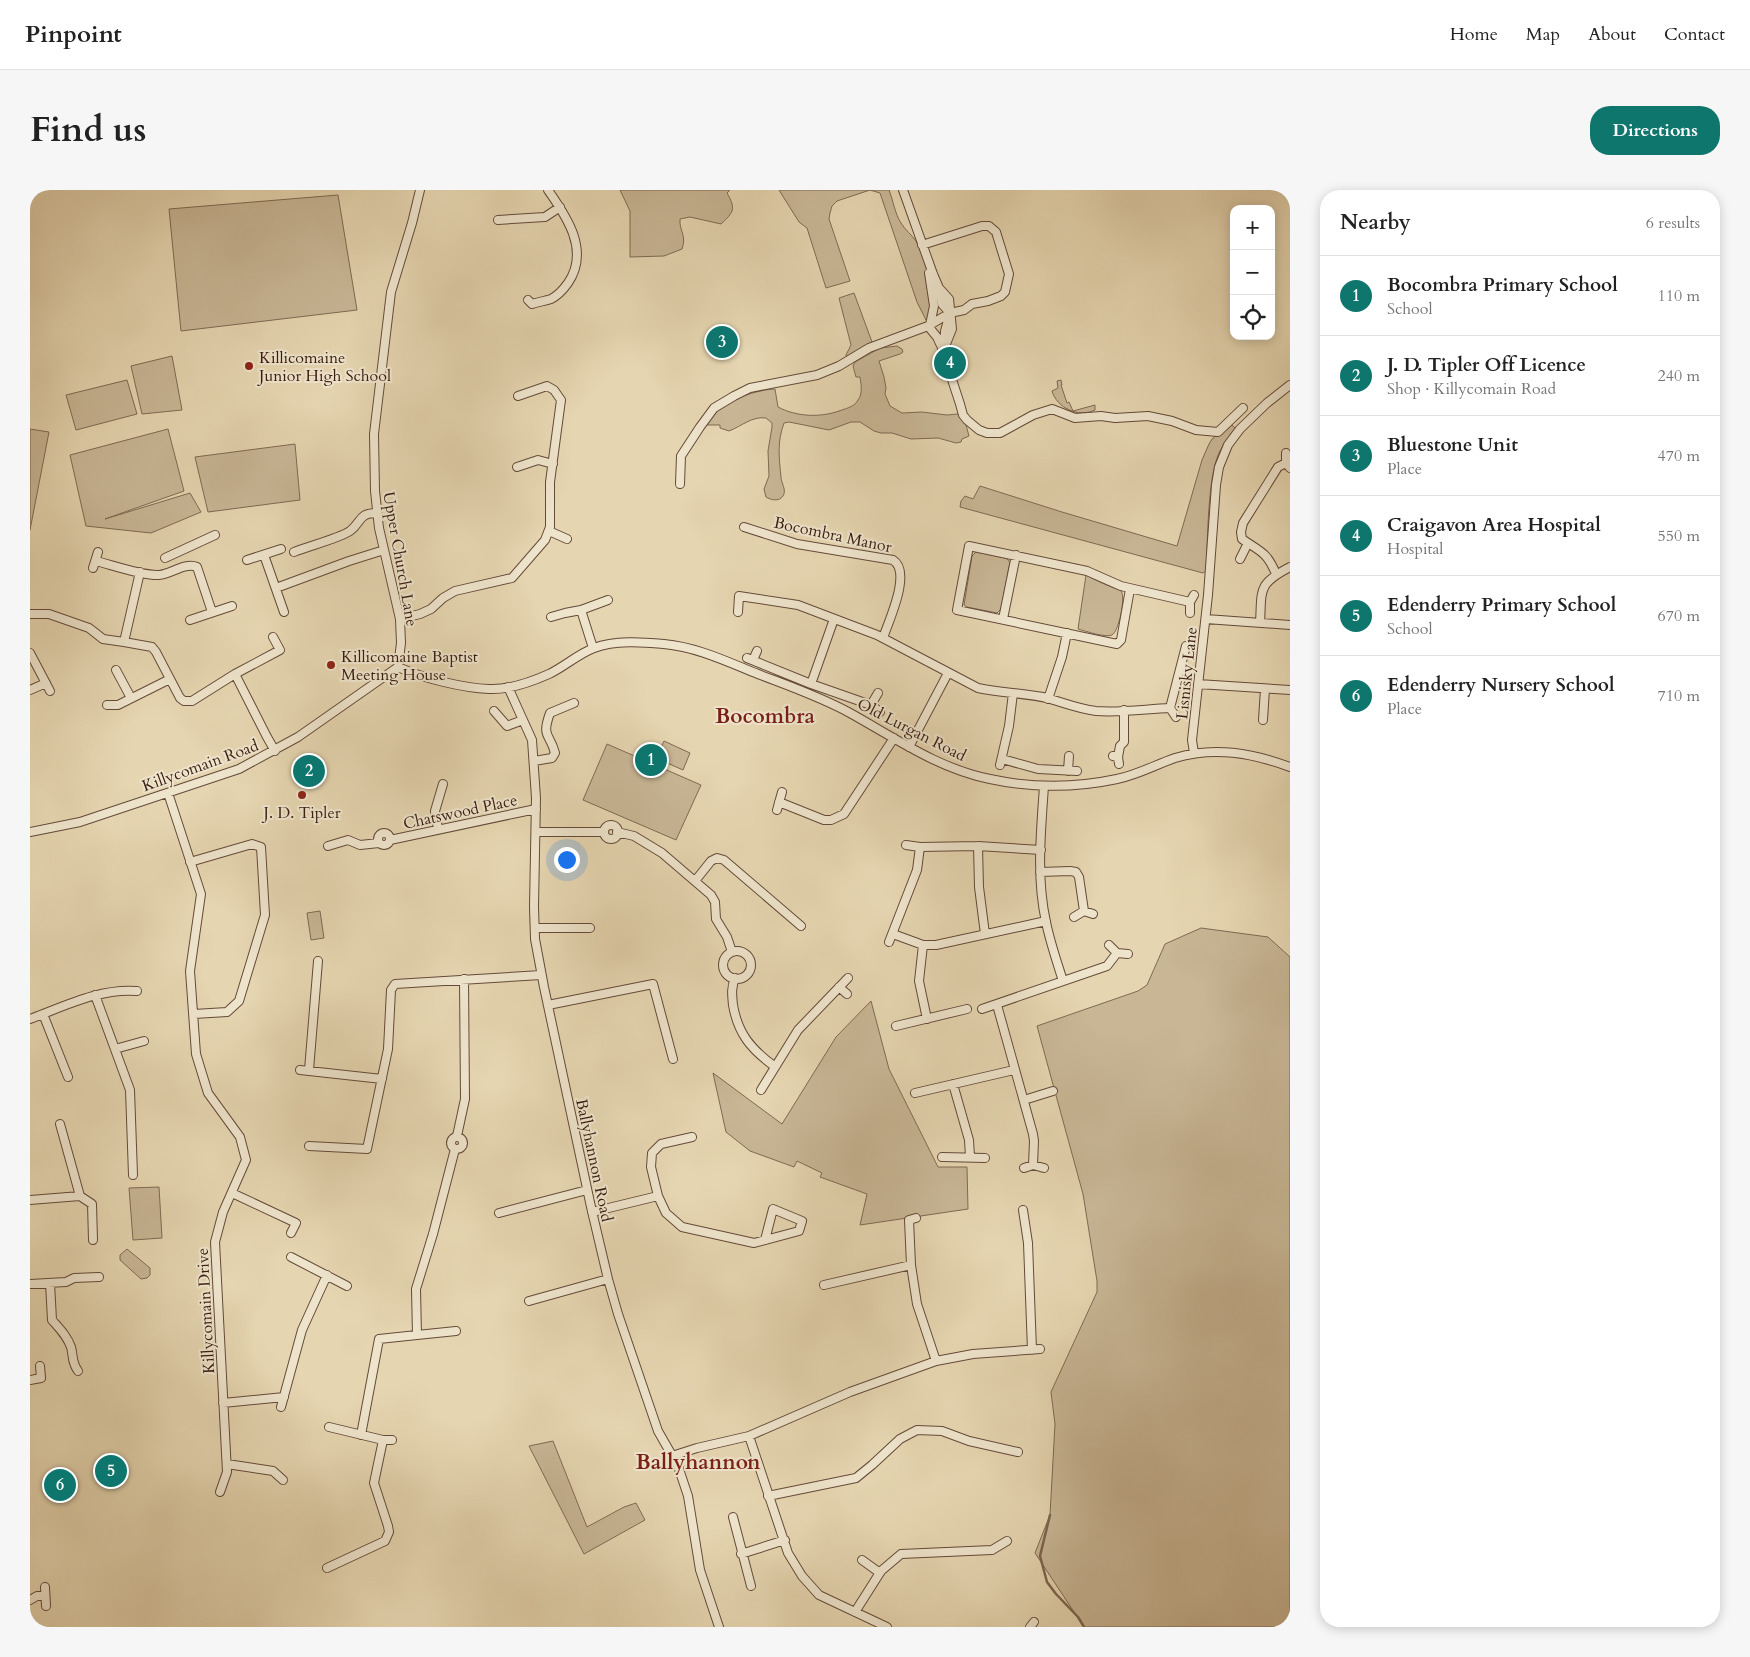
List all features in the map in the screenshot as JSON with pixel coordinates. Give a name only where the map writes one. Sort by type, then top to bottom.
[{"type":"street","name":"Upper Church Lane","points":[[398,667],[401,643],[400,619],[377,513],[374,434],[387,316],[393,284],[420,190]]},
{"type":"street","points":[[528,300],[532,304],[550,299],[561,293],[575,273],[577,258],[575,238],[565,214],[548,190]]},
{"type":"street","points":[[903,190],[930,268],[939,288],[948,299],[952,329],[945,348]]},
{"type":"street","points":[[498,220],[545,217],[560,207]]},
{"type":"street","points":[[680,484],[681,456],[714,408],[750,388],[810,378],[822,374],[869,348],[929,326],[950,313],[964,310],[972,304],[997,298],[1005,292],[1009,274],[996,232],[989,226],[982,226],[922,245]]},
{"type":"street","points":[[929,326],[934,306],[929,274],[930,268]]},
{"type":"street","points":[[929,326],[945,348],[963,415],[979,430],[986,433],[1000,433],[1033,415],[1052,409],[1075,418],[1148,416],[1172,421],[1196,430],[1218,432],[1243,408]]},
{"type":"street","points":[[400,619],[431,609],[443,598],[456,591],[512,578],[545,540],[550,527],[550,482],[561,400],[554,390],[547,386],[518,396]]},
{"type":"street","name":"Lisnisky Lane","points":[[1194,753],[1192,740],[1206,619],[1219,467],[1228,444],[1240,429],[1267,403],[1290,386]]},
{"type":"street","points":[[1276,574],[1271,561],[1263,552],[1242,539],[1241,532],[1243,523],[1278,467],[1288,466],[1286,453]]},
{"type":"street","points":[[517,467],[538,460],[553,464]]},
{"type":"street","points":[[294,552],[320,540],[348,533],[362,517],[370,513],[377,513]]},
{"type":"street","name":"Bocombra Manor","points":[[744,527],[797,544],[893,560],[898,563],[901,575],[899,588],[883,638]]},
{"type":"street","points":[[549,531],[567,539]]},
{"type":"street","points":[[165,558],[215,535]]},
{"type":"street","points":[[1240,559],[1248,543]]},
{"type":"street","points":[[1130,589],[1121,640],[1117,644],[957,610],[969,546],[1087,570],[1130,589],[1192,599],[1190,613]]},
{"type":"street","points":[[247,560],[281,549]]},
{"type":"street","points":[[276,588],[384,550]]},
{"type":"street","points":[[98,552],[94,564],[157,575],[192,565],[197,567],[212,612]]},
{"type":"street","points":[[178,553],[184,567]]},
{"type":"street","points":[[264,555],[284,612]]},
{"type":"street","points":[[1003,619],[1016,555]]},
{"type":"street","points":[[1260,623],[1262,592],[1266,582],[1276,574],[1290,568]]},
{"type":"street","points":[[124,642],[140,572]]},
{"type":"street","points":[[738,612],[735,595],[798,605],[883,638],[978,688],[1048,699],[1075,708],[1098,711],[1170,708]]},
{"type":"street","points":[[551,617],[581,610],[608,600]]},
{"type":"street","points":[[190,620],[232,606]]},
{"type":"street","points":[[398,667],[412,674],[462,685],[490,689],[508,687],[548,674],[593,648],[581,610]]},
{"type":"street","points":[[30,614],[45,613],[59,616],[89,628],[103,639],[152,647],[180,698],[184,701],[192,701],[235,674],[280,650],[273,637]]},
{"type":"street","points":[[810,684],[834,619]]},
{"type":"street","points":[[1206,619],[1290,626]]},
{"type":"street","points":[[1048,699],[1062,657],[1067,633]]},
{"type":"street","name":"Old Lurgan Road","points":[[593,648],[615,644],[665,644],[693,650],[789,686],[830,704],[953,769],[1018,784],[1082,786],[1120,779],[1175,758],[1210,751],[1238,752],[1272,760],[1290,767]]},
{"type":"street","points":[[1176,717],[1170,708],[1183,650]]},
{"type":"street","points":[[757,651],[750,659],[810,684],[871,705],[880,712]]},
{"type":"street","points":[[30,653],[50,692]]},
{"type":"street","name":"Killycomain Road","points":[[30,832],[80,822],[239,769],[276,751],[298,737],[398,667]]},
{"type":"street","points":[[116,670],[131,698]]},
{"type":"street","points":[[910,747],[948,673]]},
{"type":"street","points":[[235,674],[276,751]]},
{"type":"street","points":[[107,705],[118,705],[170,679]]},
{"type":"street","points":[[30,690],[46,683]]},
{"type":"street","points":[[1198,684],[1290,690]]},
{"type":"street","name":"Ballyhannon Road","points":[[508,687],[532,740],[536,809],[535,928],[541,975],[592,1212],[618,1314],[658,1430],[678,1466],[688,1496],[700,1570],[719,1627]]},
{"type":"street","points":[[1264,720],[1265,689]]},
{"type":"street","points":[[871,705],[878,693]]},
{"type":"street","points":[[1013,693],[1001,762],[1038,769],[1077,771]]},
{"type":"street","points":[[534,760],[552,758],[555,753],[547,737],[546,726],[550,713],[574,702]]},
{"type":"street","points":[[1117,759],[1120,746],[1124,742],[1124,710]]},
{"type":"street","points":[[494,711],[507,726],[523,720]]},
{"type":"street","points":[[782,792],[778,806],[824,820],[831,820],[844,814],[894,738]]},
{"type":"street","points":[[1068,771],[1069,756]]},
{"type":"street","points":[[438,829],[436,811],[443,784]]},
{"type":"street","points":[[1044,786],[1040,872],[1046,921],[1063,981]]},
{"type":"street","name":"Killycomain Drive","points":[[168,792],[201,894],[190,971],[196,1054],[208,1093],[240,1136],[246,1160],[221,1218],[215,1242],[227,1472],[220,1492]]},
{"type":"street","name":"Chatswood Place","points":[[328,846],[348,840],[360,845],[379,843],[378,837],[383,834],[388,836],[390,840],[536,809]]},
{"type":"street","points":[[536,832],[604,832],[607,826],[611,825],[615,826],[617,832],[634,836],[662,853],[711,895],[715,902],[716,919],[727,937],[732,952]]},
{"type":"street","points":[[190,862],[252,844],[261,847],[266,915],[239,1001],[227,1012],[194,1014]]},
{"type":"street","points":[[906,845],[920,847],[978,846],[1041,850]]},
{"type":"street","points":[[978,846],[979,887],[985,934]]},
{"type":"street","points":[[890,942],[917,870],[920,847]]},
{"type":"street","points":[[695,881],[711,861],[717,858],[724,860],[801,926]]},
{"type":"street","points":[[1040,872],[1076,872],[1079,877],[1084,910]]},
{"type":"street","points":[[1084,910],[1094,914]]},
{"type":"street","points":[[1074,916],[1084,910]]},
{"type":"street","points":[[893,934],[923,945],[936,945],[1046,921]]},
{"type":"street","points":[[535,928],[590,928]]},
{"type":"street","points":[[923,945],[919,981],[927,1019]]},
{"type":"street","points":[[1109,945],[1117,954],[1128,954]]},
{"type":"street","points":[[741,951],[748,956],[751,965],[748,974],[735,978],[727,974],[723,966],[725,958],[732,952],[741,951]]},
{"type":"street","points":[[982,1009],[1107,966],[1117,954]]},
{"type":"street","points":[[309,1070],[318,961]]},
{"type":"street","points":[[309,1146],[367,1149],[388,1049],[391,990],[395,984],[541,975]]},
{"type":"street","points":[[735,978],[731,989],[740,1032],[753,1049],[774,1066]]},
{"type":"street","points":[[761,1090],[774,1066],[798,1030],[848,978]]},
{"type":"street","points":[[417,1335],[416,1289],[433,1234],[455,1149],[451,1142],[457,1136],[465,1099],[464,979]]},
{"type":"street","points":[[548,1005],[653,984],[673,1059]]},
{"type":"street","points":[[839,987],[847,994]]},
{"type":"street","points":[[30,1019],[96,995],[120,990],[138,991]]},
{"type":"street","points":[[96,995],[130,1090],[133,1175]]},
{"type":"street","points":[[997,1004],[1034,1141],[1033,1165]]},
{"type":"street","points":[[896,1026],[967,1009]]},
{"type":"street","points":[[43,1014],[68,1077]]},
{"type":"street","points":[[115,1049],[144,1041]]},
{"type":"street","points":[[300,1070],[382,1079]]},
{"type":"street","points":[[915,1093],[1014,1070]]},
{"type":"street","points":[[953,1084],[969,1140],[970,1157]]},
{"type":"street","points":[[1024,1100],[1053,1091]]},
{"type":"street","points":[[60,1124],[80,1196]]},
{"type":"street","points":[[692,1137],[661,1144],[652,1154],[651,1167],[658,1196],[666,1214],[682,1227],[754,1243],[799,1231],[802,1221],[773,1209],[765,1240]]},
{"type":"street","points":[[942,1157],[985,1158]]},
{"type":"street","points":[[1024,1168],[1033,1165],[1044,1168]]},
{"type":"street","points":[[499,1213],[588,1190]]},
{"type":"street","points":[[232,1193],[296,1223],[291,1234]]},
{"type":"street","points":[[30,1200],[80,1196],[92,1204],[93,1240]]},
{"type":"street","points":[[592,1212],[658,1196]]},
{"type":"street","points":[[672,1456],[749,1436],[850,1392],[936,1361],[973,1354],[1036,1350],[1024,1214],[1034,1216]]},
{"type":"street","points":[[916,1218],[909,1220],[911,1265],[917,1304],[936,1361]]},
{"type":"street","points":[[291,1257],[348,1286]]},
{"type":"street","points":[[824,1285],[911,1265]]},
{"type":"street","points":[[282,1407],[302,1330],[327,1275]]},
{"type":"street","points":[[30,1284],[66,1282],[74,1278],[99,1277]]},
{"type":"street","points":[[530,1301],[608,1279]]},
{"type":"street","points":[[50,1283],[52,1320],[64,1333],[72,1349],[72,1363],[78,1371]]},
{"type":"street","points":[[362,1435],[379,1339],[456,1331]]},
{"type":"street","points":[[30,1380],[41,1378],[40,1366]]},
{"type":"street","points":[[223,1403],[284,1397]]},
{"type":"street","points":[[329,1427],[383,1440],[392,1440]]},
{"type":"street","points":[[768,1496],[856,1478],[900,1439],[917,1430],[942,1431],[968,1441],[1018,1452]]},
{"type":"street","points":[[749,1436],[768,1496],[785,1540],[788,1554],[802,1576],[819,1595],[887,1627]]},
{"type":"street","points":[[327,1568],[385,1541],[388,1526],[374,1483],[383,1440]]},
{"type":"street","points":[[226,1464],[273,1471],[284,1480]]},
{"type":"street","points":[[733,1517],[741,1554],[751,1586]]},
{"type":"street","points":[[741,1554],[785,1540]]},
{"type":"street","points":[[855,1612],[880,1573],[901,1554],[992,1550],[1007,1541]]},
{"type":"street","points":[[862,1560],[880,1573]]},
{"type":"street","points":[[45,1587],[46,1606]]},
{"type":"street","points":[[30,1600],[38,1596],[45,1596]]},
{"type":"shaded area","points":[[620,190],[730,190],[727,193],[732,203],[732,210],[721,224],[690,217],[680,219],[684,240],[682,249],[664,256],[630,257],[630,211]]},
{"type":"shaded area","points":[[779,190],[870,190],[837,201],[832,206],[830,213],[829,219],[850,281],[826,288],[807,228],[799,222]]},
{"type":"shaded area","points":[[870,190],[889,190],[899,219],[920,249],[927,269],[931,292],[930,313],[926,320],[917,302],[880,193]]},
{"type":"shaded area","points":[[338,195],[357,310],[181,331],[169,209]]},
{"type":"shaded area","points":[[854,293],[872,342],[869,346],[846,357],[851,345],[839,298]]},
{"type":"shaded area","points":[[897,346],[903,352],[879,361],[886,388],[885,394],[890,406],[902,413],[957,414],[965,421],[969,436],[962,439],[961,442],[956,443],[938,438],[911,439],[892,433],[874,431],[860,422],[851,422],[829,430],[789,422],[784,423],[779,450],[781,479],[784,491],[781,498],[775,500],[766,497],[764,489],[769,476],[768,451],[772,423],[766,418],[756,418],[729,431],[720,428],[720,425],[706,425],[711,417],[726,404],[746,395],[766,390],[775,389],[778,407],[793,413],[818,415],[834,413],[849,408],[860,398],[861,392],[860,377],[856,377],[853,366],[855,362],[880,348]]},
{"type":"shaded area","points":[[172,356],[182,410],[142,414],[131,366]]},
{"type":"shaded area","points":[[127,380],[137,414],[76,430],[66,395]]},
{"type":"shaded area","points":[[1061,380],[1067,403],[1069,402],[1073,411],[1095,405],[1095,410],[1082,413],[1075,412],[1063,407],[1052,391],[1058,388],[1057,381]]},
{"type":"shaded area","points":[[1229,425],[1236,429],[1222,448],[1216,462],[1210,492],[1206,571],[1203,573],[960,507],[961,501],[965,496],[973,499],[980,486],[1177,546],[1202,460],[1212,439]]},
{"type":"shaded area","points":[[30,429],[49,432],[30,530]]},
{"type":"shaded area","points":[[168,429],[184,491],[105,519],[190,493],[201,512],[151,533],[86,526],[70,455]]},
{"type":"shaded area","points":[[295,444],[300,500],[208,512],[195,457]]},
{"type":"shaded area","points":[[976,552],[1006,558],[1010,562],[1001,609],[997,613],[964,605],[972,556]]},
{"type":"shaded area","points":[[1086,575],[1121,591],[1123,600],[1121,614],[1115,632],[1112,635],[1100,635],[1078,629]]},
{"type":"shaded area","points":[[664,741],[690,753],[683,770],[656,758]]},
{"type":"shaded area","points":[[607,744],[701,785],[676,840],[583,800]]},
{"type":"shaded area","points":[[320,911],[324,938],[311,940],[307,913]]},
{"type":"shaded area","points":[[1201,928],[1268,937],[1290,957],[1290,1627],[1084,1627],[1035,1553],[1050,1515],[1055,1424],[1051,1392],[1097,1292],[1097,1281],[1083,1194],[1037,1026],[1138,991],[1147,985],[1165,944]]},
{"type":"shaded area","points":[[871,1001],[889,1069],[938,1167],[967,1167],[968,1209],[860,1225],[867,1194],[820,1177],[822,1173],[797,1161],[794,1167],[750,1151],[726,1132],[713,1073],[782,1124],[836,1037]]},
{"type":"shaded area","points":[[159,1187],[162,1238],[133,1240],[129,1188]]},
{"type":"shaded area","points":[[127,1249],[150,1268],[150,1275],[147,1278],[141,1279],[120,1260],[120,1255]]},
{"type":"shaded area","points":[[553,1441],[587,1527],[624,1507],[636,1503],[645,1520],[584,1554],[529,1446]]},
{"type":"waterway","points":[[1050,1515],[1040,1556],[1047,1582],[1078,1617],[1084,1627]]},
{"type":"place","name":"Bluestone Unit","points":[[722,342]]},
{"type":"place","name":"Craigavon Area Hospital","points":[[950,363]]},
{"type":"place","name":"Killicomaine Junior High School","points":[[249,366]]},
{"type":"place","name":"Killicomaine Baptist Meeting House","points":[[331,665]]},
{"type":"place","name":"Bocombra Primary School","points":[[651,760]]},
{"type":"place","name":"J. D. Tipler Off Licence","points":[[309,771]]},
{"type":"place","name":"J. D. Tipler","points":[[302,795]]},
{"type":"place","name":"Edenderry Primary School","points":[[111,1471]]},
{"type":"place","name":"Edenderry Nursery School","points":[[60,1485]]},
{"type":"district","name":"Bocombra","points":[[765,716]]},
{"type":"district","name":"Ballyhannon","points":[[698,1462]]}]
